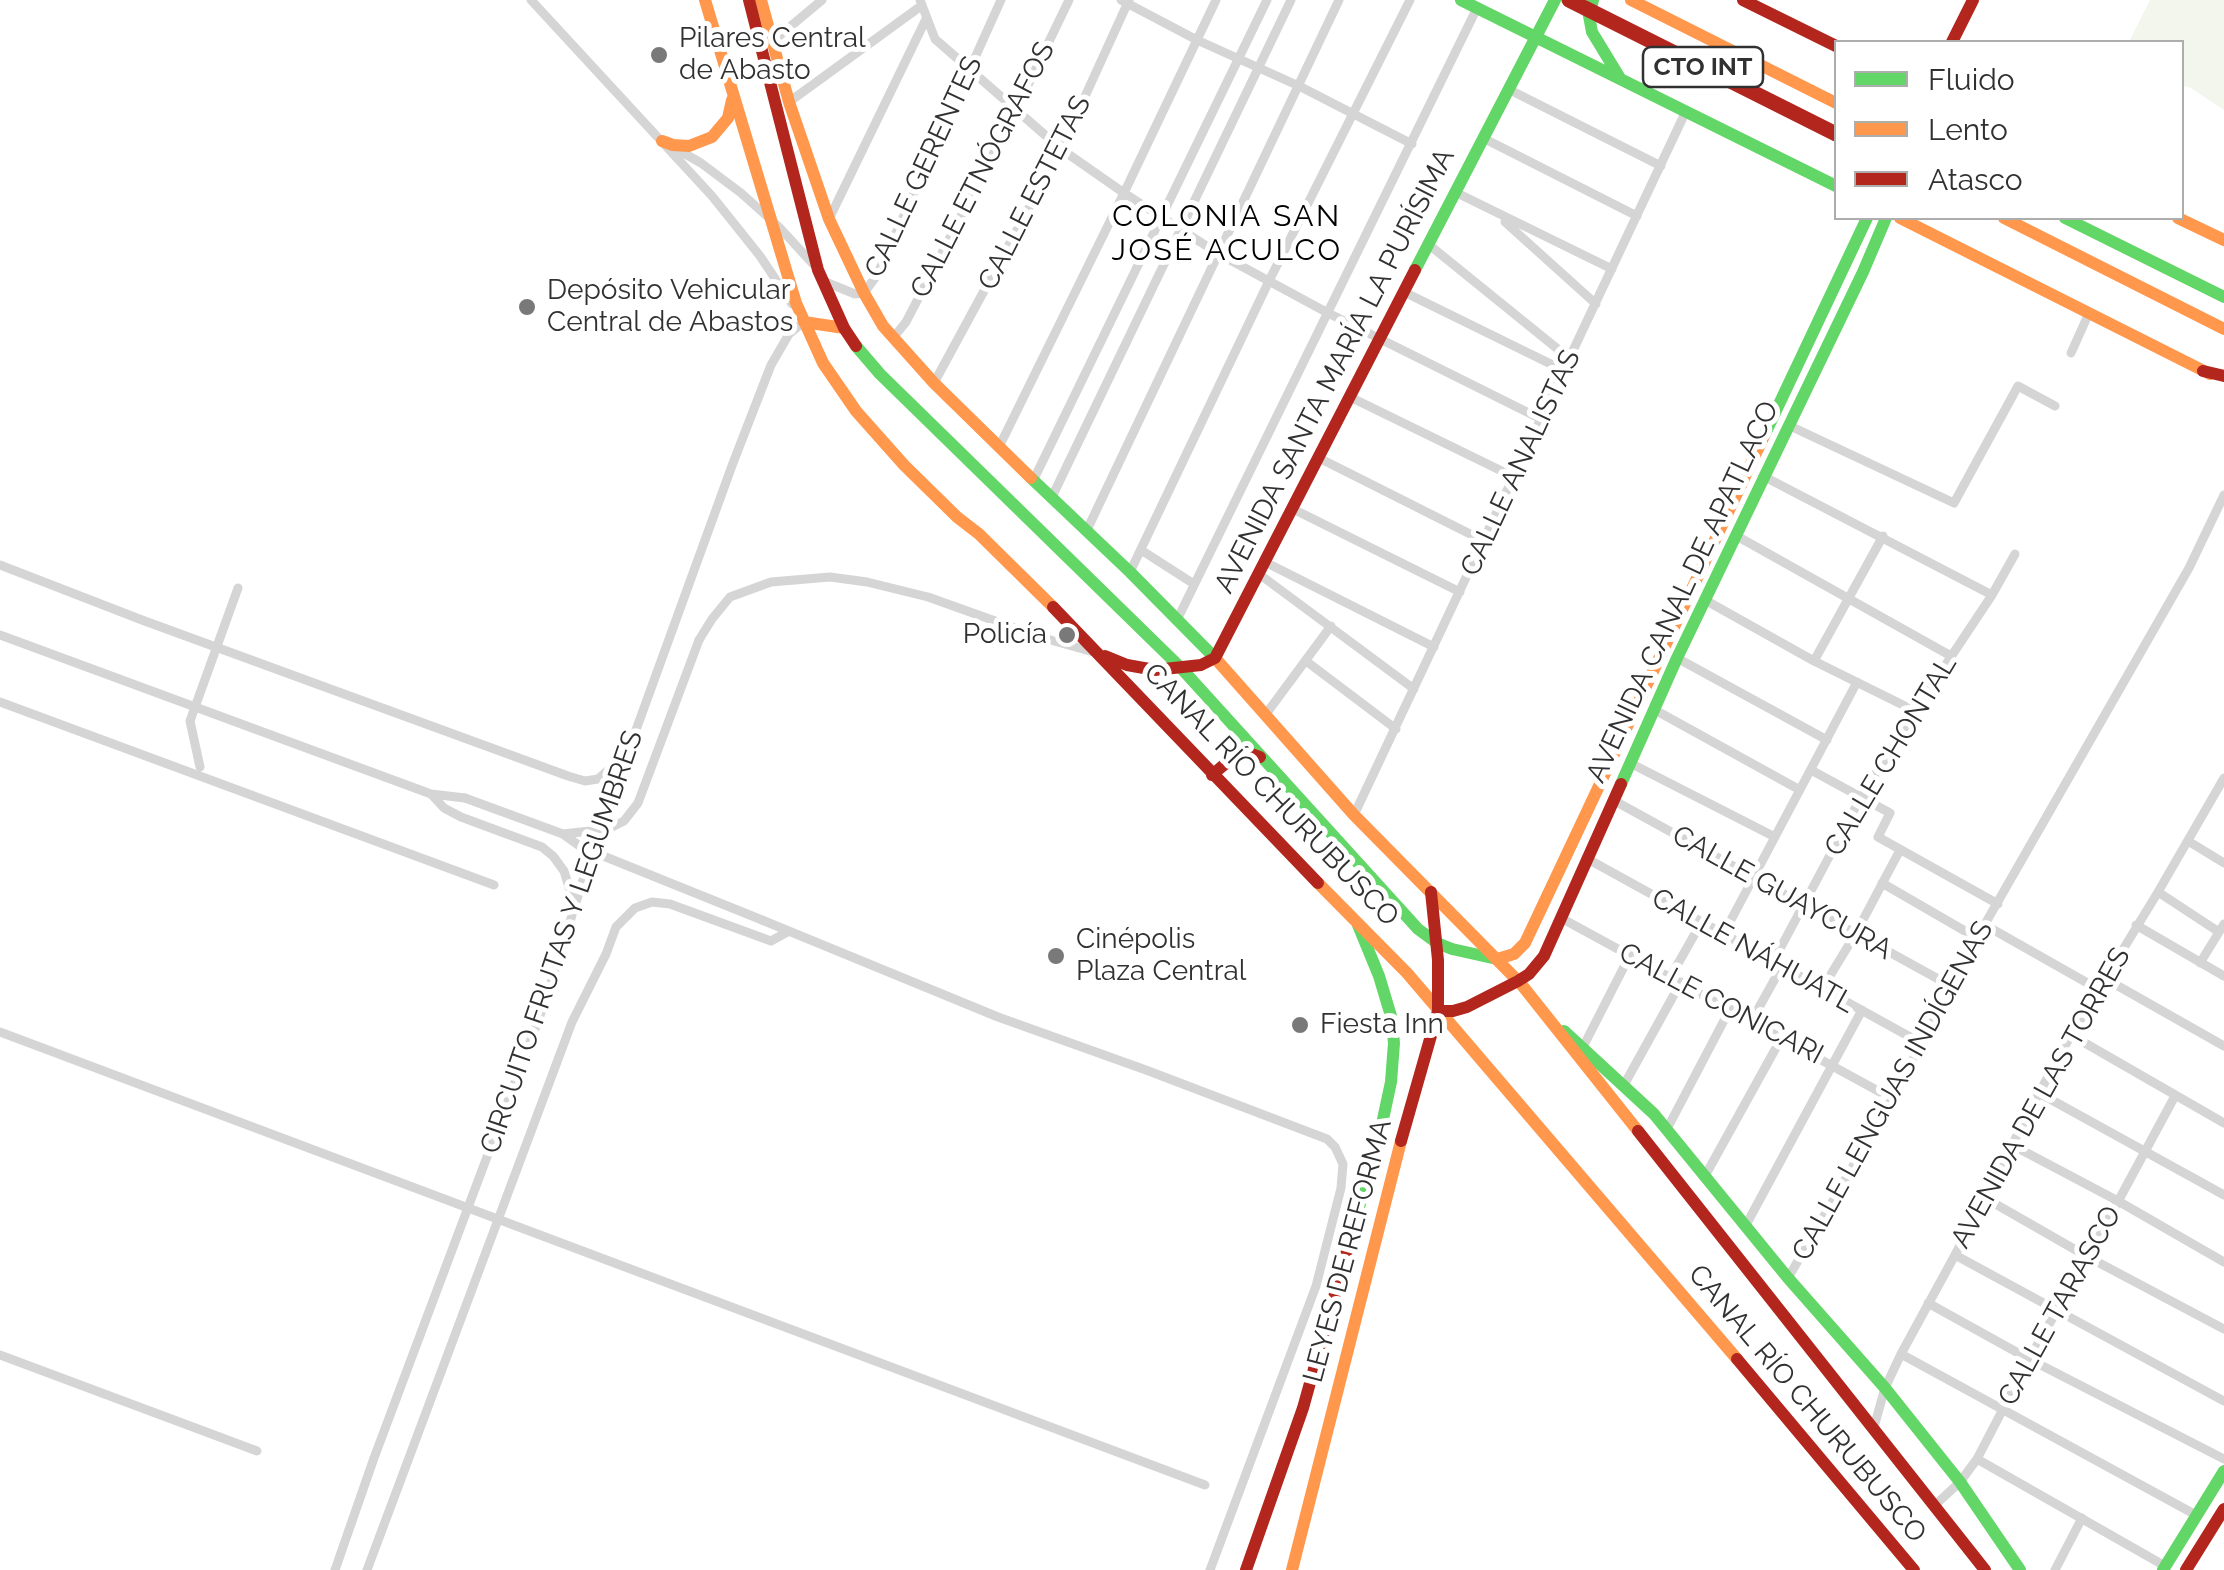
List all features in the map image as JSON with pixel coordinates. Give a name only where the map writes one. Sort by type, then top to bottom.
[{"type":"main road","name":"CANAL RÍO CHURUBUSCO","points":[[705,0],[804,322],[832,376],[872,430],[1100,654],[1296,863],[1356,918],[1407,973],[1636,1238],[1914,1570]]},
{"type":"main road","name":"CANAL RÍO CHURUBUSCO","points":[[748,0],[820,275],[844,328],[880,374],[1182,669],[1410,921],[1438,943],[1498,959]]},
{"type":"main road","name":"CANAL RÍO CHURUBUSCO","points":[[761,0],[789,102],[829,220],[864,294],[893,338],[1215,658],[1354,815],[1518,981],[1985,1570]]},
{"type":"main road","name":"CTO INT","points":[[1461,0],[1834,185]]},
{"type":"main road","name":"AVENIDA SANTA MARÍA LA PURÍSIMA","points":[[1215,658],[1555,0]]},
{"type":"main road","name":"CTO INT","points":[[1569,0],[1834,133]]},
{"type":"main road","points":[[1593,0],[1589,16],[1592,32],[1620,78]]},
{"type":"main road","name":"CTO INT","points":[[1630,0],[1834,102]]},
{"type":"main road","name":"CTO INT","points":[[1743,0],[1834,45]]},
{"type":"main road","points":[[1953,40],[1973,0]]},
{"type":"main road","points":[[664,142],[689,146],[712,137],[728,118],[732,94]]},
{"type":"main road","name":"AVENIDA CANAL DE APATLACO","points":[[1498,959],[1514,954],[1525,943],[1866,220]]},
{"type":"main road","name":"AVENIDA CANAL DE APATLACO","points":[[1518,981],[1539,963],[1561,918],[1677,658],[1885,220]]},
{"type":"main road","points":[[1904,220],[2224,379]]},
{"type":"main road","points":[[2010,220],[2224,329]]},
{"type":"main road","points":[[2069,220],[2224,297]]},
{"type":"main road","points":[[2182,220],[2224,240]]},
{"type":"main road","points":[[804,322],[844,328]]},
{"type":"main road","points":[[1100,654],[1141,668],[1182,669],[1215,658]]},
{"type":"main road","points":[[1212,775],[1238,753],[1250,752],[1265,760]]},
{"type":"main road","points":[[1582,820],[1600,830]]},
{"type":"main road","name":"LEYES DE REFORMA","points":[[1292,1570],[1389,1186],[1438,1011],[1438,943],[1432,892]]},
{"type":"main road","points":[[1246,1570],[1303,1408],[1391,1082],[1394,1044],[1390,1016],[1356,918]]},
{"type":"main road","points":[[1438,1011],[1466,1007],[1518,981]]},
{"type":"main road","name":"CANAL RÍO CHURUBUSCO","points":[[1544,1015],[1624,1085],[1667,1130],[1788,1278],[1886,1388],[1960,1482],[2020,1570]]},
{"type":"main road","points":[[2164,1568],[2224,1471]]},
{"type":"main road","points":[[2188,1570],[2222,1518]]},
{"type":"street","points":[[531,0],[737,226],[804,322]]},
{"type":"street","points":[[772,41],[822,0]]},
{"type":"street","name":"CALLE GERENTES","points":[[820,275],[855,294],[864,294],[878,276],[1001,0]]},
{"type":"street","name":"CALLE ETNÓGRAFOS","points":[[893,338],[906,322],[1069,0]]},
{"type":"street","points":[[999,447],[1216,0]]},
{"type":"street","points":[[1034,481],[1266,0]]},
{"type":"street","points":[[1051,499],[1291,0]]},
{"type":"street","points":[[1086,532],[1339,0]]},
{"type":"street","points":[[1130,572],[1269,281],[1410,0]]},
{"type":"street","points":[[1126,1],[1412,144]]},
{"type":"street","name":"CALLE ESTETAS","points":[[934,382],[1061,148],[1126,1]]},
{"type":"street","points":[[789,102],[921,3],[935,39],[968,70],[1061,148],[1124,193],[1218,254],[1541,419]]},
{"type":"street","points":[[1177,620],[1478,8]]},
{"type":"street","points":[[829,220],[926,19]]},
{"type":"street","points":[[1508,89],[1661,166]]},
{"type":"street","name":"CALLE ANALISTAS","points":[[1354,815],[1686,111]]},
{"type":"street","points":[[1483,138],[1637,216]]},
{"type":"street","points":[[664,142],[722,178],[770,218],[820,275]]},
{"type":"street","points":[[1456,192],[1612,269]]},
{"type":"street","points":[[1494,213],[1596,304]]},
{"type":"street","points":[[1428,244],[1570,359]]},
{"type":"street","points":[[1404,292],[1564,370]]},
{"type":"street","points":[[2070,353],[2089,313]]},
{"type":"street","name":"CIRCUITO FRUTAS Y LEGUMBRES","points":[[335,1570],[544,1004],[626,754],[762,388],[780,348],[804,322]]},
{"type":"street","points":[[1788,425],[1954,503],[2018,386],[2055,406]]},
{"type":"street","points":[[1350,397],[1514,477]]},
{"type":"street","points":[[1319,458],[1484,541]]},
{"type":"street","points":[[1764,476],[1992,595]]},
{"type":"street","name":"CALLE LENGUAS INDÍGENAS","points":[[1788,1278],[1892,1100],[1977,938],[2189,568],[2224,496]]},
{"type":"street","points":[[1293,508],[1460,592]]},
{"type":"street","points":[[1734,536],[1951,656]]},
{"type":"street","points":[[1814,661],[1883,536]]},
{"type":"street","points":[[1140,550],[1194,584]]},
{"type":"street","name":"CALLE CHONTAL","points":[[1752,1020],[1803,905],[1862,797],[2016,554]]},
{"type":"street","points":[[0,565],[568,776],[585,781],[598,779],[626,754]]},
{"type":"street","points":[[1262,568],[1414,689]]},
{"type":"street","points":[[1262,568],[1434,647]]},
{"type":"street","points":[[562,834],[608,830],[624,821],[638,804],[700,640],[712,619],[730,597],[772,582],[830,577],[867,582],[928,596],[1040,637],[1100,654]]},
{"type":"street","points":[[200,772],[190,721],[238,588]]},
{"type":"street","points":[[1705,600],[1915,711]]},
{"type":"street","points":[[1266,714],[1332,626]]},
{"type":"street","points":[[0,635],[432,794],[464,798],[562,834],[581,847],[998,1017],[1327,1139],[1343,1164],[1341,1188],[1316,1286],[1210,1570]]},
{"type":"street","points":[[1677,658],[1827,740]]},
{"type":"street","points":[[1306,660],[1396,728]]},
{"type":"street","points":[[1723,935],[1857,682]]},
{"type":"street","points":[[0,702],[200,772],[494,885]]},
{"type":"street","points":[[1655,710],[1800,790]]},
{"type":"street","points":[[1630,763],[1775,837]]},
{"type":"street","points":[[1811,770],[1890,813],[1878,837],[1998,904]]},
{"type":"street","name":"AVENIDA DE LAS TORRES","points":[[1874,1427],[1900,1354],[2039,1093],[2104,978],[2220,793],[2224,778]]},
{"type":"street","points":[[432,794],[444,808],[461,817],[542,847],[564,870],[574,904]]},
{"type":"street","name":"CALLE GUAYCURA","points":[[1613,800],[1951,986]]},
{"type":"street","points":[[2188,841],[2224,864]]},
{"type":"street","points":[[1822,988],[1900,850]]},
{"type":"street","name":"CALLE NÁHUATL","points":[[1586,858],[1921,1042]]},
{"type":"street","points":[[1882,883],[1977,938]]},
{"type":"street","points":[[2158,892],[2222,928],[2200,963]]},
{"type":"street","points":[[367,1570],[572,1022],[616,927],[627,914],[652,902],[670,904],[771,941],[790,931]]},
{"type":"street","name":"CALLE CONICARI","points":[[1561,918],[1880,1092]]},
{"type":"street","points":[[1624,1085],[1701,923]]},
{"type":"street","points":[[1985,925],[2098,989]]},
{"type":"street","points":[[2136,925],[2224,976]]},
{"type":"street","points":[[1582,1047],[1630,955]]},
{"type":"street","points":[[2104,978],[2224,1046]]},
{"type":"street","points":[[1667,1130],[1730,1009]]},
{"type":"street","points":[[1746,1225],[1862,1010]]},
{"type":"street","points":[[0,1032],[1205,1485]]},
{"type":"street","points":[[2071,1035],[2224,1123]]},
{"type":"street","points":[[1706,1176],[1782,1036]]},
{"type":"street","points":[[2039,1093],[2224,1195]]},
{"type":"street","name":"CALLE TARASCO","points":[[1933,1506],[1960,1482],[1977,1459],[2175,1096]]},
{"type":"street","points":[[2012,1145],[2224,1262]]},
{"type":"street","points":[[1985,1198],[2224,1329]]},
{"type":"street","points":[[1955,1256],[2224,1401]]},
{"type":"street","points":[[1928,1303],[2224,1459]]},
{"type":"street","points":[[1900,1354],[2196,1515]]},
{"type":"street","points":[[0,1355],[257,1451]]},
{"type":"street","points":[[1977,1459],[2164,1568]]},
{"type":"street","points":[[2055,1570],[2082,1518]]},
{"type":"shaded area","points":[[2150,0],[2224,0],[2224,110],[2184,86],[2184,40],[2130,40]]},
{"type":"traffic: fast","points":[[1461,0],[1834,185]]},
{"type":"traffic: fast","points":[[1415,270],[1555,0]]},
{"type":"traffic: fast","points":[[1593,0],[1589,16],[1592,32],[1620,78]]},
{"type":"traffic: fast","points":[[1764,436],[1866,220]]},
{"type":"traffic: fast","points":[[1621,784],[1885,220]]},
{"type":"traffic: fast","points":[[2069,220],[2224,297]]},
{"type":"traffic: fast","points":[[856,346],[1182,669],[1418,929],[1452,949],[1497,959]]},
{"type":"traffic: fast","points":[[1031,478],[1215,658]]},
{"type":"traffic: fast","points":[[1350,1240],[1382,1124],[1394,1043],[1379,976],[1358,925]]},
{"type":"traffic: fast","points":[[1564,1031],[1654,1114],[1788,1278],[1885,1388],[1960,1482],[2020,1570]]},
{"type":"traffic: fast","points":[[2163,1570],[2224,1471]]},
{"type":"traffic: slow","points":[[705,0],[796,303],[823,363],[856,411],[904,465],[1053,607]]},
{"type":"traffic: slow","points":[[761,0],[789,102],[829,219],[864,293],[883,326],[934,383],[1031,478]]},
{"type":"traffic: slow","points":[[1631,0],[1834,102]]},
{"type":"traffic: slow","points":[[662,141],[689,146],[712,137],[728,118],[732,100]]},
{"type":"traffic: slow","points":[[1904,220],[2210,374]]},
{"type":"traffic: slow","points":[[2008,220],[2224,329]]},
{"type":"traffic: slow","points":[[2182,220],[2224,240]]},
{"type":"traffic: slow","points":[[804,322],[844,328]]},
{"type":"traffic: slow","points":[[1497,959],[1514,954],[1525,943],[1764,436]]},
{"type":"traffic: slow","points":[[1215,658],[1354,815],[1521,984],[1638,1131]]},
{"type":"traffic: slow","points":[[1318,883],[1407,973],[1737,1359]]},
{"type":"traffic: slow","points":[[1292,1570],[1401,1141]]},
{"type":"traffic: jam","points":[[749,0],[818,270],[856,346]]},
{"type":"traffic: jam","points":[[1569,0],[1834,133]]},
{"type":"traffic: jam","points":[[1743,0],[1834,45]]},
{"type":"traffic: jam","points":[[1953,40],[1973,0]]},
{"type":"traffic: jam","points":[[1105,656],[1155,670],[1201,665],[1215,658],[1415,270]]},
{"type":"traffic: jam","points":[[2203,371],[2224,376]]},
{"type":"traffic: jam","points":[[1053,607],[1318,883]]},
{"type":"traffic: jam","points":[[1212,775],[1238,753],[1244,751],[1260,757]]},
{"type":"traffic: jam","points":[[1438,1011],[1467,1007],[1518,981],[1544,956],[1621,784]]},
{"type":"traffic: jam","points":[[1401,1141],[1438,1011],[1431,892]]},
{"type":"traffic: jam","points":[[1638,1131],[1985,1570]]},
{"type":"traffic: jam","points":[[1246,1570],[1303,1408],[1350,1240]]},
{"type":"traffic: jam","points":[[1737,1359],[1914,1570]]},
{"type":"traffic: jam","points":[[2186,1570],[2224,1509]]},
{"type":"place","name":"Pilares Central de Abasto","points":[[659,55]]},
{"type":"place","name":"Depósito Vehicular Central de Abastos","points":[[527,307]]},
{"type":"place","name":"Policía","points":[[1067,635]]},
{"type":"place","name":"Cinépolis Plaza Central","points":[[1056,956]]},
{"type":"place","name":"Fiesta Inn","points":[[1300,1025]]},
{"type":"district","name":"COLONIA SAN JOSÉ ACULCO","points":[[1227,234]]}]
